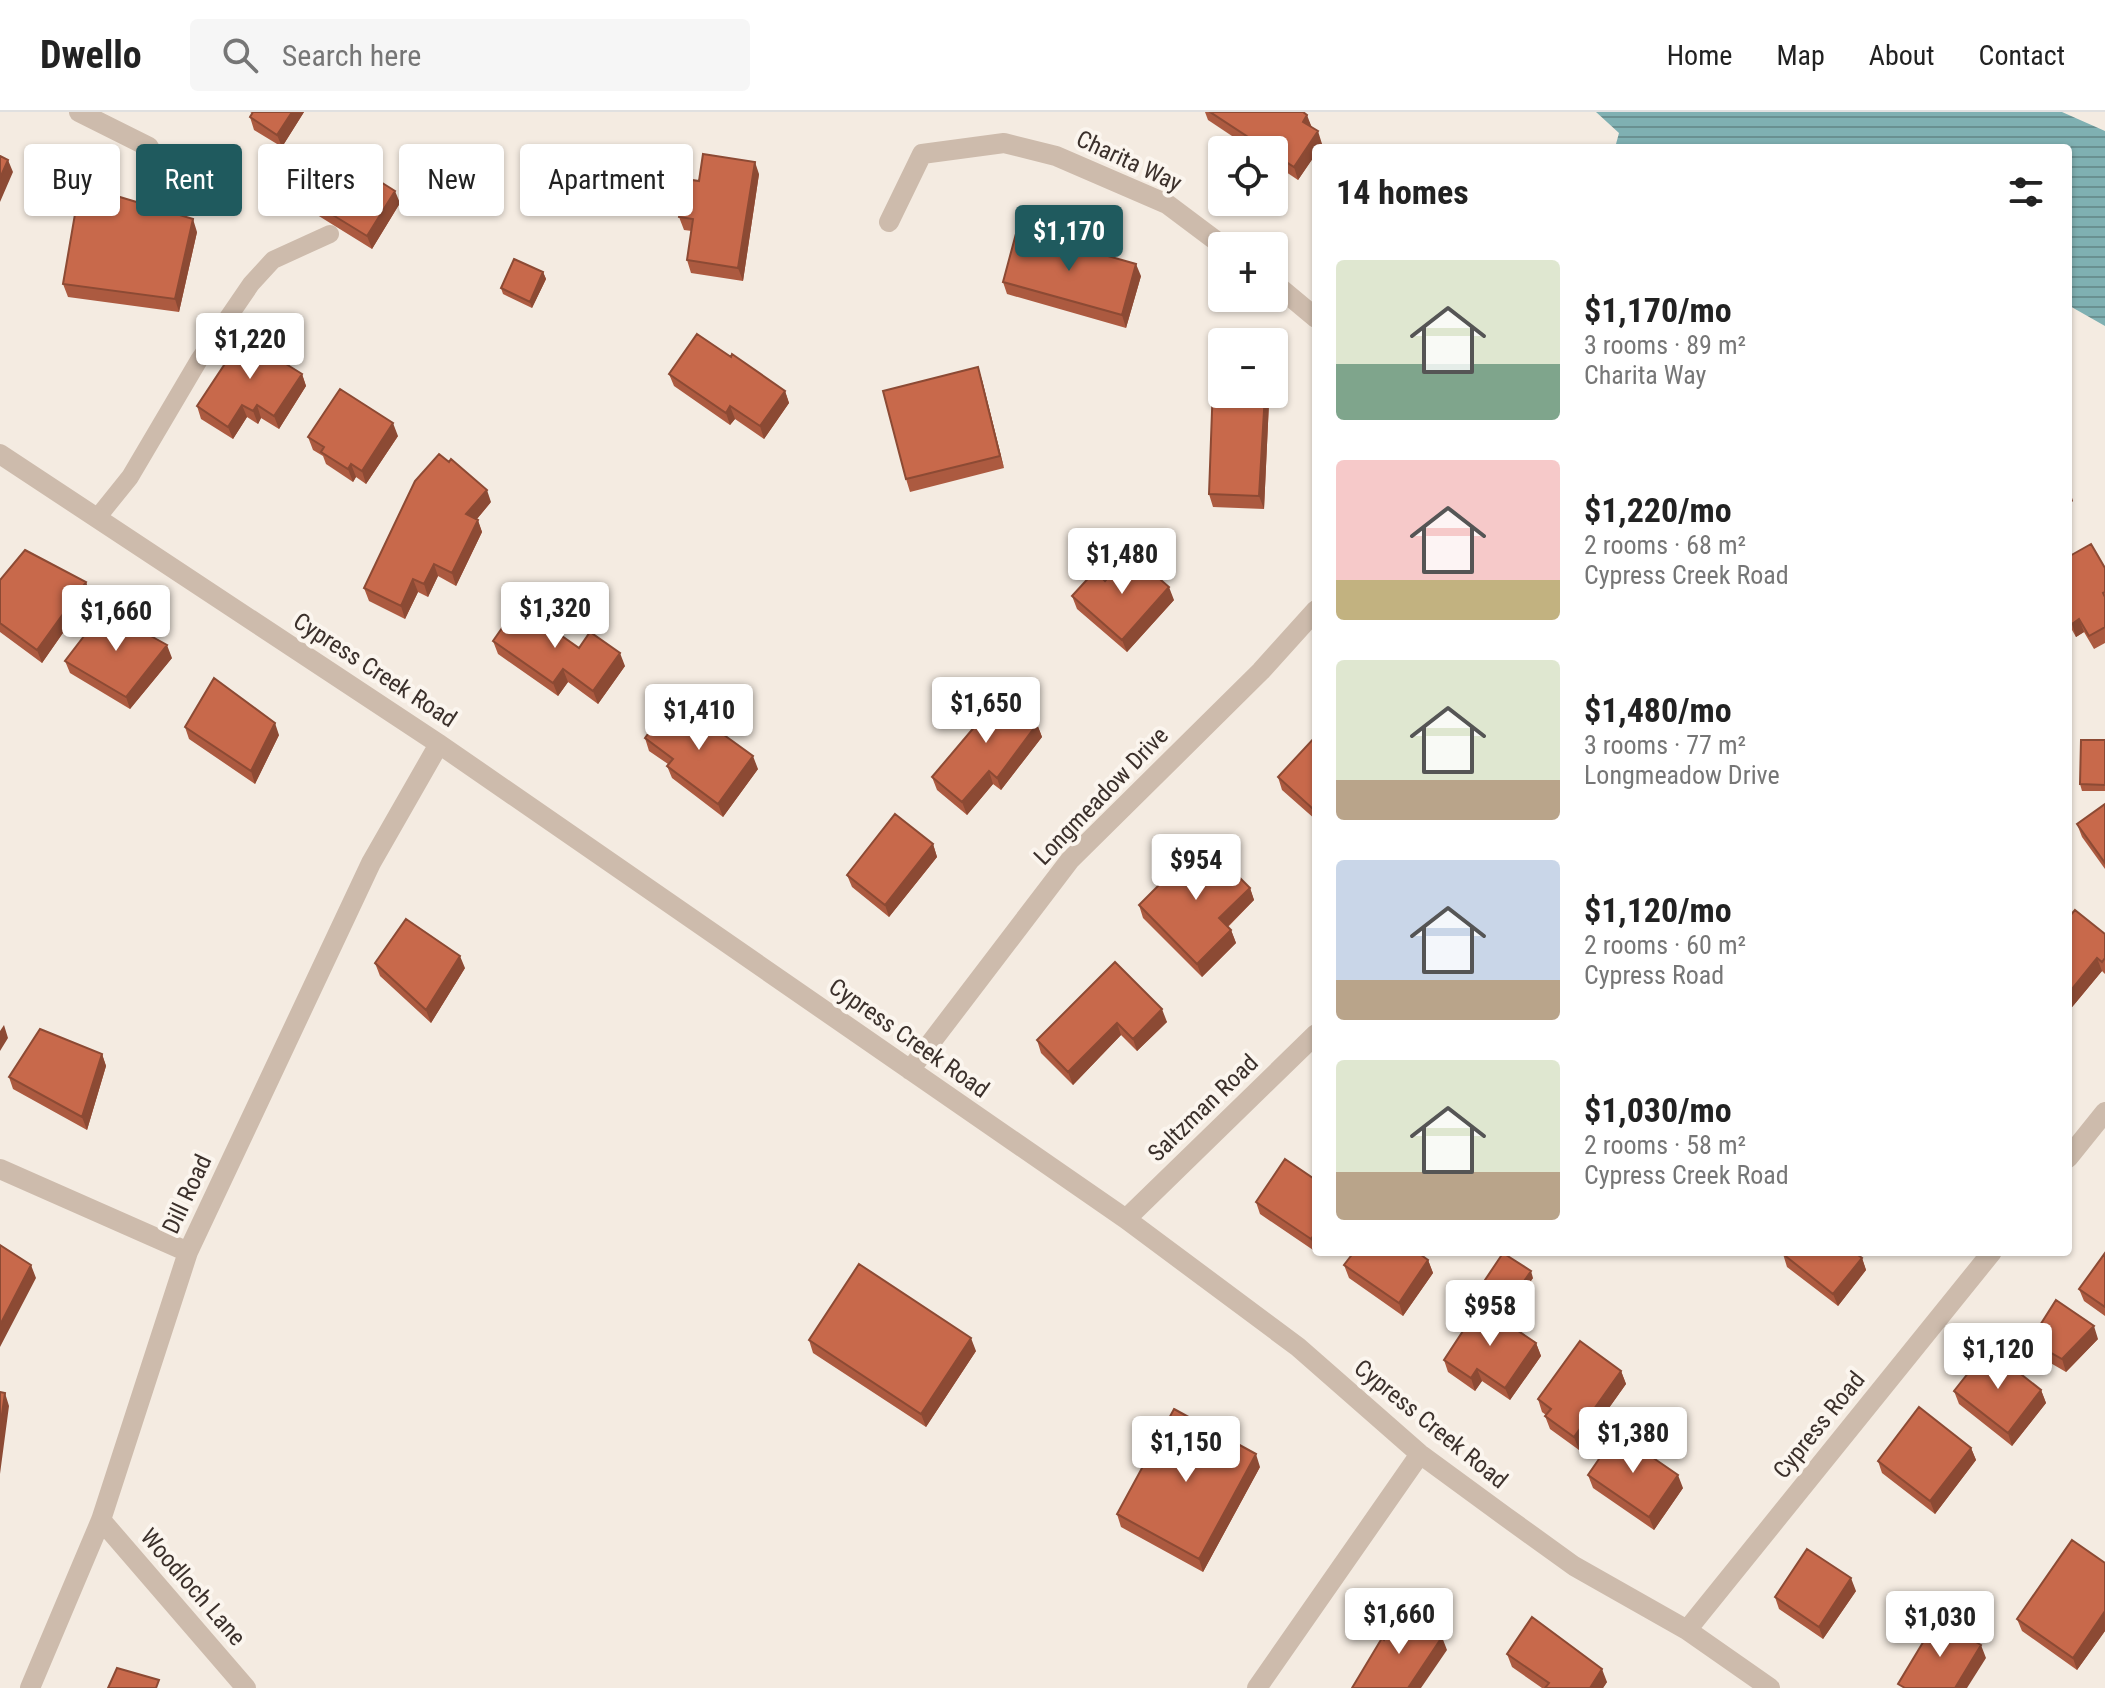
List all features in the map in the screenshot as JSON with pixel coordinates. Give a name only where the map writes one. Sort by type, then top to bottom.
[{"type":"street","points":[[79,112],[143,144]]},
{"type":"street","name":"Charita Way","points":[[889,222],[922,154],[1004,143],[1056,156],[1167,204],[1208,235]]},
{"type":"street","points":[[1288,295],[1312,315]]},
{"type":"street","name":"Cypress Creek Road","points":[[0,454],[439,744],[1126,1219],[1298,1347],[1420,1454],[1574,1566],[1687,1630],[1770,1688]]},
{"type":"street","name":"Longmeadow Drive","points":[[910,1070],[1070,860],[1261,671],[1312,614]]},
{"type":"street","name":"Dill Road","points":[[30,1688],[101,1520],[188,1252],[371,863],[439,744]]},
{"type":"street","name":"Saltzman Road","points":[[1126,1219],[1312,1038]]},
{"type":"street","points":[[2072,1153],[2105,1112]]},
{"type":"street","points":[[0,1169],[188,1252]]},
{"type":"street","name":"Cypress Road","points":[[1687,1630],[1989,1256]]},
{"type":"street","points":[[1257,1688],[1420,1454]]},
{"type":"street","name":"Woodloch Lane","points":[[101,1520],[246,1688]]},
{"type":"lane","points":[[97,518],[130,477],[199,360],[251,284],[273,260],[330,234]]},
{"type":"water","points":[[1596,112],[2062,112],[2105,131],[2105,326],[2072,307],[2072,144],[1616,144],[1619,133]]},
{"type":"building","points":[[253,112],[292,112],[277,135],[250,117]]},
{"type":"building","points":[[1210,112],[1303,112],[1307,115],[1303,122],[1318,131],[1294,167],[1288,163],[1288,136],[1247,136]]},
{"type":"building","points":[[703,154],[755,162],[738,268],[687,260],[693,219],[679,217],[693,216],[693,180],[699,181]]},
{"type":"building","points":[[0,156],[8,160],[0,178]]},
{"type":"building","points":[[383,183],[395,191],[383,210]]},
{"type":"building","points":[[120,197],[136,202],[136,216],[183,216],[193,219],[175,299],[63,284],[75,216],[120,216]]},
{"type":"building","points":[[334,216],[379,216],[367,236]]},
{"type":"building","points":[[1017,230],[1136,264],[1122,315],[1003,282]]},
{"type":"building","points":[[514,259],[543,272],[530,302],[501,288]]},
{"type":"building","points":[[248,329],[282,351],[278,359],[302,374],[274,416],[257,405],[253,411],[242,405],[228,427],[197,406]]},
{"type":"building","points":[[697,334],[785,391],[760,426],[730,406],[726,413],[669,374]]},
{"type":"building","points":[[978,367],[1000,456],[906,479],[883,391]]},
{"type":"building","points":[[340,389],[393,423],[362,471],[351,464],[348,469],[321,452],[324,447],[308,437]]},
{"type":"building","points":[[1212,408],[1264,408],[1259,496],[1209,494]]},
{"type":"building","points":[[439,454],[449,462],[451,459],[487,490],[466,514],[478,520],[452,573],[434,564],[424,584],[413,579],[401,606],[364,588],[415,481]]},
{"type":"building","points":[[2091,544],[2105,568],[2105,627],[2089,636],[2079,619],[2072,624],[2072,555]]},
{"type":"building","points":[[25,550],[86,582],[37,650],[0,623],[0,580]]},
{"type":"building","points":[[1130,553],[1169,587],[1122,640],[1072,596],[1095,571],[1105,581]]},
{"type":"building","points":[[518,605],[579,648],[590,632],[620,653],[593,691],[563,669],[553,683],[493,641]]},
{"type":"building","points":[[104,610],[167,645],[126,697],[65,661]]},
{"type":"building","points":[[214,678],[275,723],[251,771],[185,727]]},
{"type":"building","points":[[990,685],[1037,724],[997,778],[989,771],[962,802],[932,777],[982,718],[971,708]]},
{"type":"building","points":[[671,702],[699,722],[702,719],[753,756],[718,804],[667,766],[673,759],[645,738]]},
{"type":"building","points":[[1312,740],[1312,808],[1278,777]]},
{"type":"building","points":[[2081,740],[2105,740],[2105,785],[2080,784]]},
{"type":"building","points":[[2105,804],[2105,863],[2077,824]]},
{"type":"building","points":[[895,814],[933,844],[885,905],[847,875]]},
{"type":"building","points":[[1203,841],[1250,888],[1219,918],[1231,930],[1197,964],[1139,905]]},
{"type":"building","points":[[2075,910],[2105,934],[2105,958],[2102,962],[2097,958],[2072,989],[2072,913]]},
{"type":"building","points":[[406,919],[460,956],[426,1010],[375,963]]},
{"type":"building","points":[[1115,962],[1162,1009],[1133,1039],[1117,1023],[1068,1072],[1037,1040]]},
{"type":"building","points":[[40,1029],[102,1054],[82,1117],[9,1077]]},
{"type":"building","points":[[1285,1159],[1312,1177],[1312,1238],[1311,1239],[1256,1202]]},
{"type":"building","points":[[0,1245],[31,1265],[0,1325]]},
{"type":"building","points":[[2105,1253],[2105,1307],[2079,1289]]},
{"type":"building","points":[[1351,1256],[1422,1256],[1428,1260],[1399,1303],[1344,1265]]},
{"type":"building","points":[[1501,1256],[1508,1256],[1531,1271],[1510,1302],[1483,1283]]},
{"type":"building","points":[[1786,1256],[1862,1258],[1833,1294]]},
{"type":"building","points":[[859,1264],[971,1338],[921,1414],[809,1340]]},
{"type":"building","points":[[2056,1300],[2094,1326],[2062,1359],[2030,1341]]},
{"type":"building","points":[[1480,1305],[1536,1343],[1505,1388],[1477,1369],[1471,1378],[1444,1360]]},
{"type":"building","points":[[1580,1341],[1621,1371],[1574,1437],[1545,1416],[1551,1409],[1538,1399]]},
{"type":"building","points":[[1988,1348],[2041,1390],[2008,1433],[1954,1391]]},
{"type":"building","points":[[0,1392],[5,1393],[0,1428]]},
{"type":"building","points":[[1919,1407],[1971,1448],[1930,1501],[1878,1461]]},
{"type":"building","points":[[1174,1409],[1256,1454],[1199,1559],[1117,1514]]},
{"type":"building","points":[[1617,1433],[1678,1475],[1649,1517],[1588,1475]]},
{"type":"building","points":[[2072,1540],[2105,1563],[2105,1611],[2073,1658],[2017,1619]]},
{"type":"building","points":[[1807,1549],[1851,1578],[1819,1627],[1775,1597]]},
{"type":"building","points":[[1404,1611],[1442,1637],[1408,1688],[1352,1688],[1382,1638],[1384,1640]]},
{"type":"building","points":[[1532,1617],[1602,1669],[1590,1688],[1545,1688],[1549,1683],[1507,1654]]},
{"type":"building","points":[[1937,1619],[1981,1645],[1955,1688],[1905,1688],[1898,1684]]},
{"type":"building","points":[[117,1668],[159,1680],[156,1688],[108,1688]]}]
